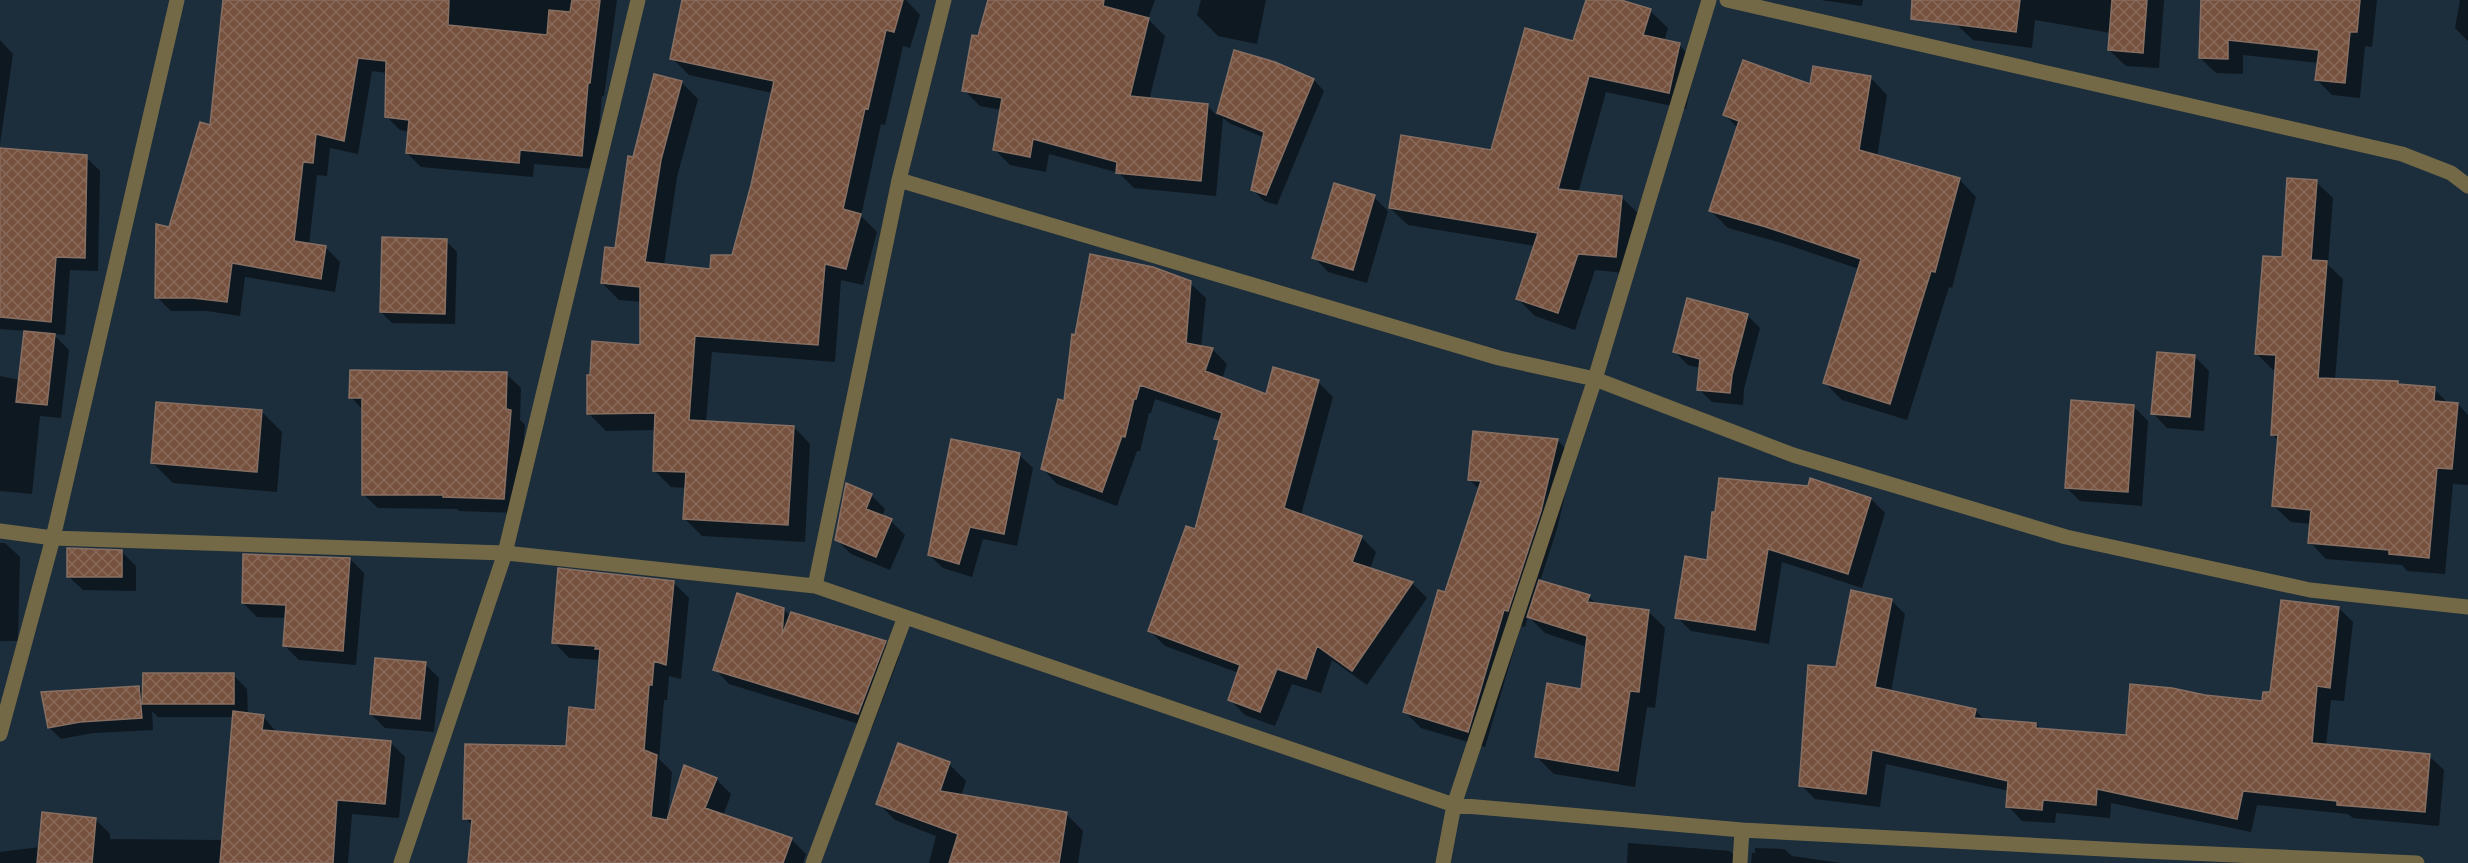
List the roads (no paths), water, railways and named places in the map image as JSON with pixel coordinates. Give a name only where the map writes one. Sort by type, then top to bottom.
[{"type":"street","points":[[0,734],[53,538],[177,0]]},
{"type":"street","points":[[401,863],[505,553],[638,0]]},
{"type":"street","points":[[815,586],[900,180],[944,0]]},
{"type":"street","points":[[1443,863],[1454,805],[1595,380],[1709,0]]},
{"type":"street","points":[[1727,0],[2402,154],[2451,173],[2468,186]]},
{"type":"street","points":[[900,180],[1499,358],[1595,380],[1793,455],[2066,537],[2310,590],[2468,608]]},
{"type":"street","points":[[0,531],[53,538],[505,553],[815,586],[1454,805],[1742,830],[2141,857],[2417,863]]},
{"type":"street","points":[[813,863],[905,617]]},
{"type":"street","points":[[1740,863],[1742,830]]}]
